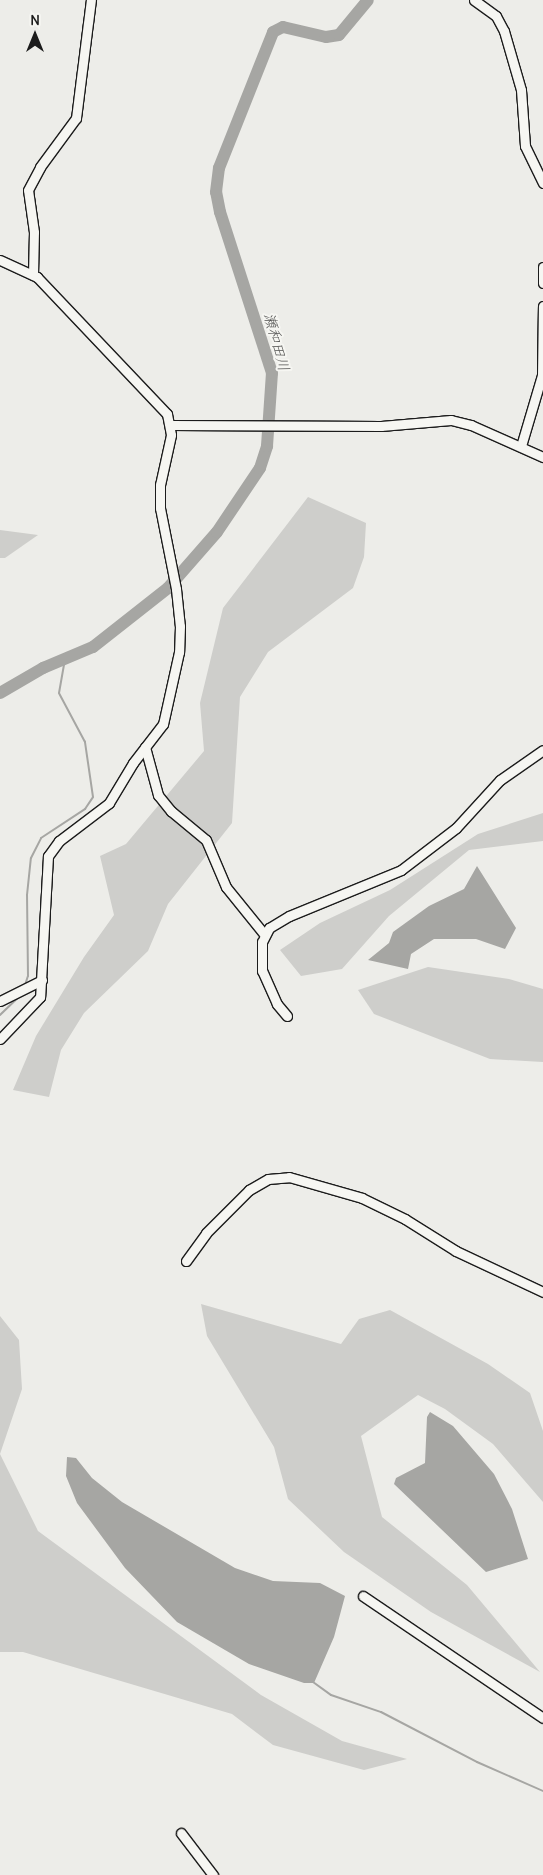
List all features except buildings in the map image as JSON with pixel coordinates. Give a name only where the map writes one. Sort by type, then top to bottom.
[{"type":"street","points":[[33,275],[34,232],[28,190],[40,167],[76,118],[91,0]]},
{"type":"street","points":[[474,0],[496,16],[504,31],[521,90],[525,146],[543,183]]},
{"type":"street","points":[[0,260],[33,275],[165,412],[170,426],[159,501],[178,598],[180,646],[170,683],[166,716],[109,803],[59,841],[48,856],[45,876],[42,980],[38,1001],[0,1039]]},
{"type":"street","points":[[543,267],[543,282]]},
{"type":"street","points":[[521,446],[542,376],[543,306]]},
{"type":"street","points":[[170,426],[381,426],[451,420],[471,425],[543,457]]},
{"type":"street","points":[[145,747],[158,795],[171,811],[206,840],[226,887],[264,934],[262,971],[277,1004],[287,1016]]},
{"type":"street","points":[[264,934],[289,916],[401,870],[456,828],[500,780],[543,750]]},
{"type":"street","points":[[0,1002],[42,980]]},
{"type":"street","points":[[186,1262],[206,1233],[245,1193],[268,1179],[286,1177],[362,1198],[412,1223],[456,1251],[543,1292]]},
{"type":"street","points":[[363,1596],[543,1718]]},
{"type":"street","points":[[181,1833],[213,1875]]},
{"type":"shaded area","points":[[308,497],[366,523],[364,557],[353,588],[268,652],[240,697],[232,823],[168,904],[148,951],[84,1013],[61,1050],[49,1097],[13,1090],[36,1036],[84,957],[114,915],[100,856],[126,844],[204,751],[200,703],[223,608]]},
{"type":"shaded area","points":[[0,530],[38,535],[5,558],[0,558]]},
{"type":"shaded area","points":[[543,813],[543,841],[469,850],[389,916],[342,969],[301,976],[280,950],[320,923],[390,890],[478,834]]},
{"type":"shaded area","points":[[477,866],[516,928],[505,949],[476,939],[434,939],[411,954],[408,969],[368,960],[389,943],[393,932],[429,906],[464,889]]},
{"type":"shaded area","points":[[428,967],[509,979],[543,989],[543,1062],[490,1059],[374,1014],[358,990]]},
{"type":"shaded area","points":[[201,1304],[341,1344],[359,1319],[390,1310],[488,1364],[530,1393],[543,1431],[543,1502],[493,1444],[445,1409],[418,1395],[361,1436],[382,1517],[467,1585],[540,1672],[431,1612],[344,1552],[288,1499],[274,1447],[207,1336]]},
{"type":"shaded area","points":[[0,1316],[19,1340],[22,1389],[0,1454]]},
{"type":"shaded area","points":[[430,1412],[453,1426],[494,1474],[512,1509],[528,1559],[486,1572],[394,1484],[396,1478],[425,1463],[427,1417]]},
{"type":"shaded area","points":[[0,1454],[38,1531],[261,1695],[342,1741],[407,1759],[364,1770],[273,1745],[232,1714],[23,1652],[0,1652]]},
{"type":"shaded area","points":[[67,1457],[76,1458],[92,1478],[122,1502],[235,1568],[273,1581],[320,1583],[345,1596],[334,1637],[314,1683],[304,1683],[249,1664],[177,1622],[125,1568],[77,1503],[66,1476]]},
{"type":"waterway","name":"瀬和田川","points":[[0,693],[43,668],[93,647],[168,588],[217,532],[260,468],[267,446],[272,373],[220,212],[216,192],[219,168],[273,32],[283,27],[326,37],[339,35],[368,0]]},
{"type":"waterway","points":[[25,985],[28,976],[27,895],[31,858],[41,838],[85,809],[93,797],[85,742],[59,693],[65,660]]},
{"type":"waterway","points":[[0,1015],[22,994]]},
{"type":"waterway","points":[[313,1682],[331,1695],[381,1712],[477,1762],[543,1791]]}]
